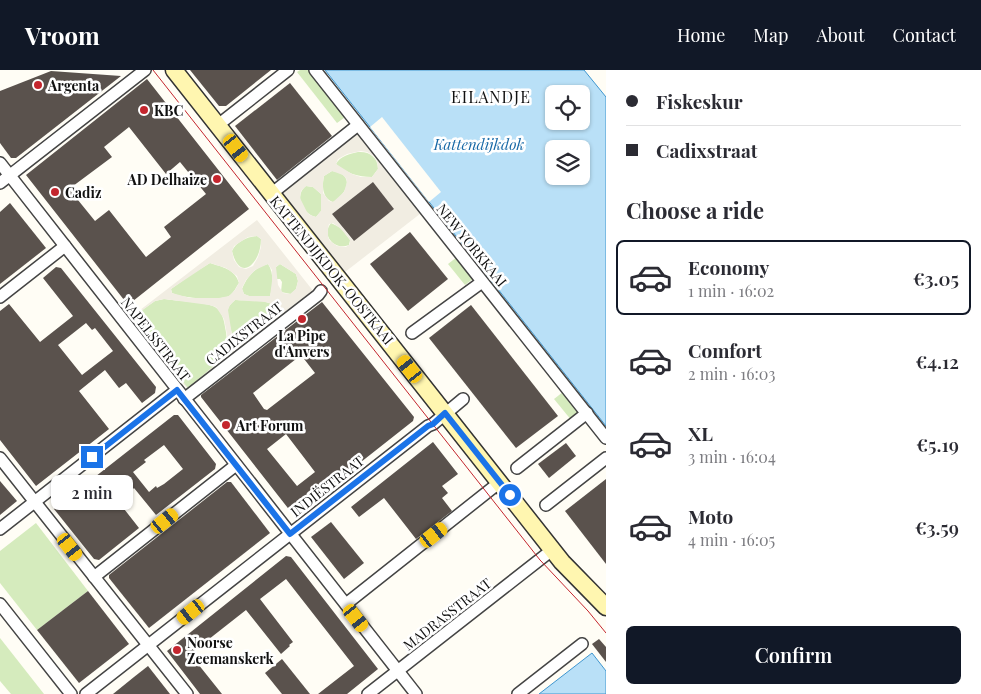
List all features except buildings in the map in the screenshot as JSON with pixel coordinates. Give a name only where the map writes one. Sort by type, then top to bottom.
[{"type":"street","points":[[0,183],[145,70]]},
{"type":"street","name":"KATTENDIJKDOK-OOSTKAAI","points":[[174,70],[500,482],[548,554],[562,562],[606,607]]},
{"type":"street","points":[[218,125],[288,70]]},
{"type":"street","name":"NEW YORKKAAI","points":[[315,70],[606,438]]},
{"type":"street","points":[[271,194],[358,125]]},
{"type":"street","name":"NAPELSSTRAAT","points":[[0,163],[416,694]]},
{"type":"street","points":[[0,297],[65,246]]},
{"type":"street","points":[[412,333],[482,282]]},
{"type":"street","name":"CADIXSTRAAT","points":[[0,529],[181,394],[317,296],[321,291]]},
{"type":"street","name":"INDIËSTRAAT","points":[[86,694],[463,399]]},
{"type":"street","points":[[517,468],[587,414]]},
{"type":"street","points":[[0,458],[187,694]]},
{"type":"street","points":[[546,505],[606,458]]},
{"type":"street","points":[[94,577],[236,465]]},
{"type":"street","points":[[346,604],[500,482]]},
{"type":"street","name":"MADRASSTRAAT","points":[[368,694],[548,554]]},
{"type":"street","points":[[0,604],[71,694]]},
{"type":"street","points":[[518,694],[582,644]]},
{"type":"green space","points":[[300,70],[313,70],[348,115],[337,123],[297,72]]},
{"type":"green space","points":[[358,152],[369,154],[375,158],[378,169],[372,177],[352,174],[336,164],[343,157]]},
{"type":"green space","points":[[332,171],[344,176],[347,184],[342,194],[333,202],[327,198],[323,188],[324,176]]},
{"type":"green space","points":[[306,186],[313,187],[321,194],[321,211],[316,217],[307,212],[301,204],[302,190]]},
{"type":"green space","points":[[331,223],[341,228],[350,240],[349,245],[338,246],[331,241],[327,232]]},
{"type":"green space","points":[[257,236],[261,239],[258,256],[250,266],[245,268],[240,266],[232,251],[242,240]]},
{"type":"green space","points":[[457,257],[474,278],[465,285],[448,264]]},
{"type":"green space","points":[[210,263],[228,269],[237,278],[239,283],[231,295],[224,298],[209,299],[172,293],[171,289]]},
{"type":"green space","points":[[268,264],[272,280],[270,296],[249,296],[244,294],[242,289],[246,280],[259,267]]},
{"type":"green space","points":[[280,264],[296,274],[298,281],[296,289],[291,294],[281,292],[282,282],[280,279],[276,279],[276,267]]},
{"type":"green space","points":[[164,299],[211,305],[219,311],[224,321],[227,339],[223,356],[211,370],[188,389],[132,317],[155,301]]},
{"type":"green space","points":[[235,300],[266,302],[275,308],[277,313],[272,320],[239,344],[235,343],[228,313],[230,305]]},
{"type":"green space","points":[[563,392],[580,414],[572,421],[554,399]]},
{"type":"green space","points":[[36,523],[88,591],[37,630],[0,583],[0,551]]},
{"type":"green space","points":[[0,638],[44,694],[11,694],[0,681]]},
{"type":"shaded area","points":[[358,125],[425,210],[345,272],[278,189]],"holes":[[[361,151],[367,152],[375,157],[378,169],[372,177],[361,177],[352,174],[336,164],[338,159],[347,154]],[[332,171],[346,178],[347,182],[344,192],[333,202],[329,201],[323,193],[324,176]],[[373,182],[394,209],[353,241],[332,214]],[[306,186],[313,187],[321,194],[321,211],[316,217],[307,212],[300,198],[301,191]],[[333,223],[350,240],[350,244],[346,247],[337,246],[330,241],[329,224]]]},
{"type":"shaded area","points":[[257,220],[314,292],[188,389],[131,317]],"holes":[[[257,236],[261,239],[261,247],[253,266],[246,269],[239,267],[234,260],[232,251],[234,246],[248,237]],[[210,263],[226,268],[237,276],[239,283],[229,296],[219,298],[190,298],[172,293],[171,289]],[[268,264],[272,270],[270,296],[249,296],[244,294],[242,288],[255,270]],[[280,264],[296,274],[298,281],[296,289],[290,294],[283,293],[278,285],[276,267]],[[164,299],[216,307],[224,319],[228,340],[224,357],[188,388],[133,317],[155,301]],[[235,300],[273,304],[277,313],[272,321],[239,344],[235,343],[232,335],[228,310]]]},
{"type":"water","name":"Kattendijkdok","points":[[325,70],[584,70],[606,97],[606,426]]},
{"type":"water","points":[[592,653],[606,671],[606,694],[539,694]]},
{"type":"pier","points":[[382,117],[441,192],[429,202],[370,127]]},
{"type":"tram line","points":[[153,70],[540,560],[606,633]]},
{"type":"place","name":"Argenta","points":[[38,85]]},
{"type":"place","name":"KBC","points":[[144,110]]},
{"type":"place","name":"AD Delhaize","points":[[217,179]]},
{"type":"place","name":"Cadiz","points":[[55,192]]},
{"type":"place","name":"La Pipe d'Anvers","points":[[302,319]]},
{"type":"place","name":"Art Forum","points":[[226,425]]},
{"type":"place","name":"Noorse Zeemanskerk","points":[[177,650]]},
{"type":"district","name":"EILANDJE","points":[[491,96]]},
{"type":"route","points":[[92,457],[177,390],[290,534],[445,413],[510,495]]}]
